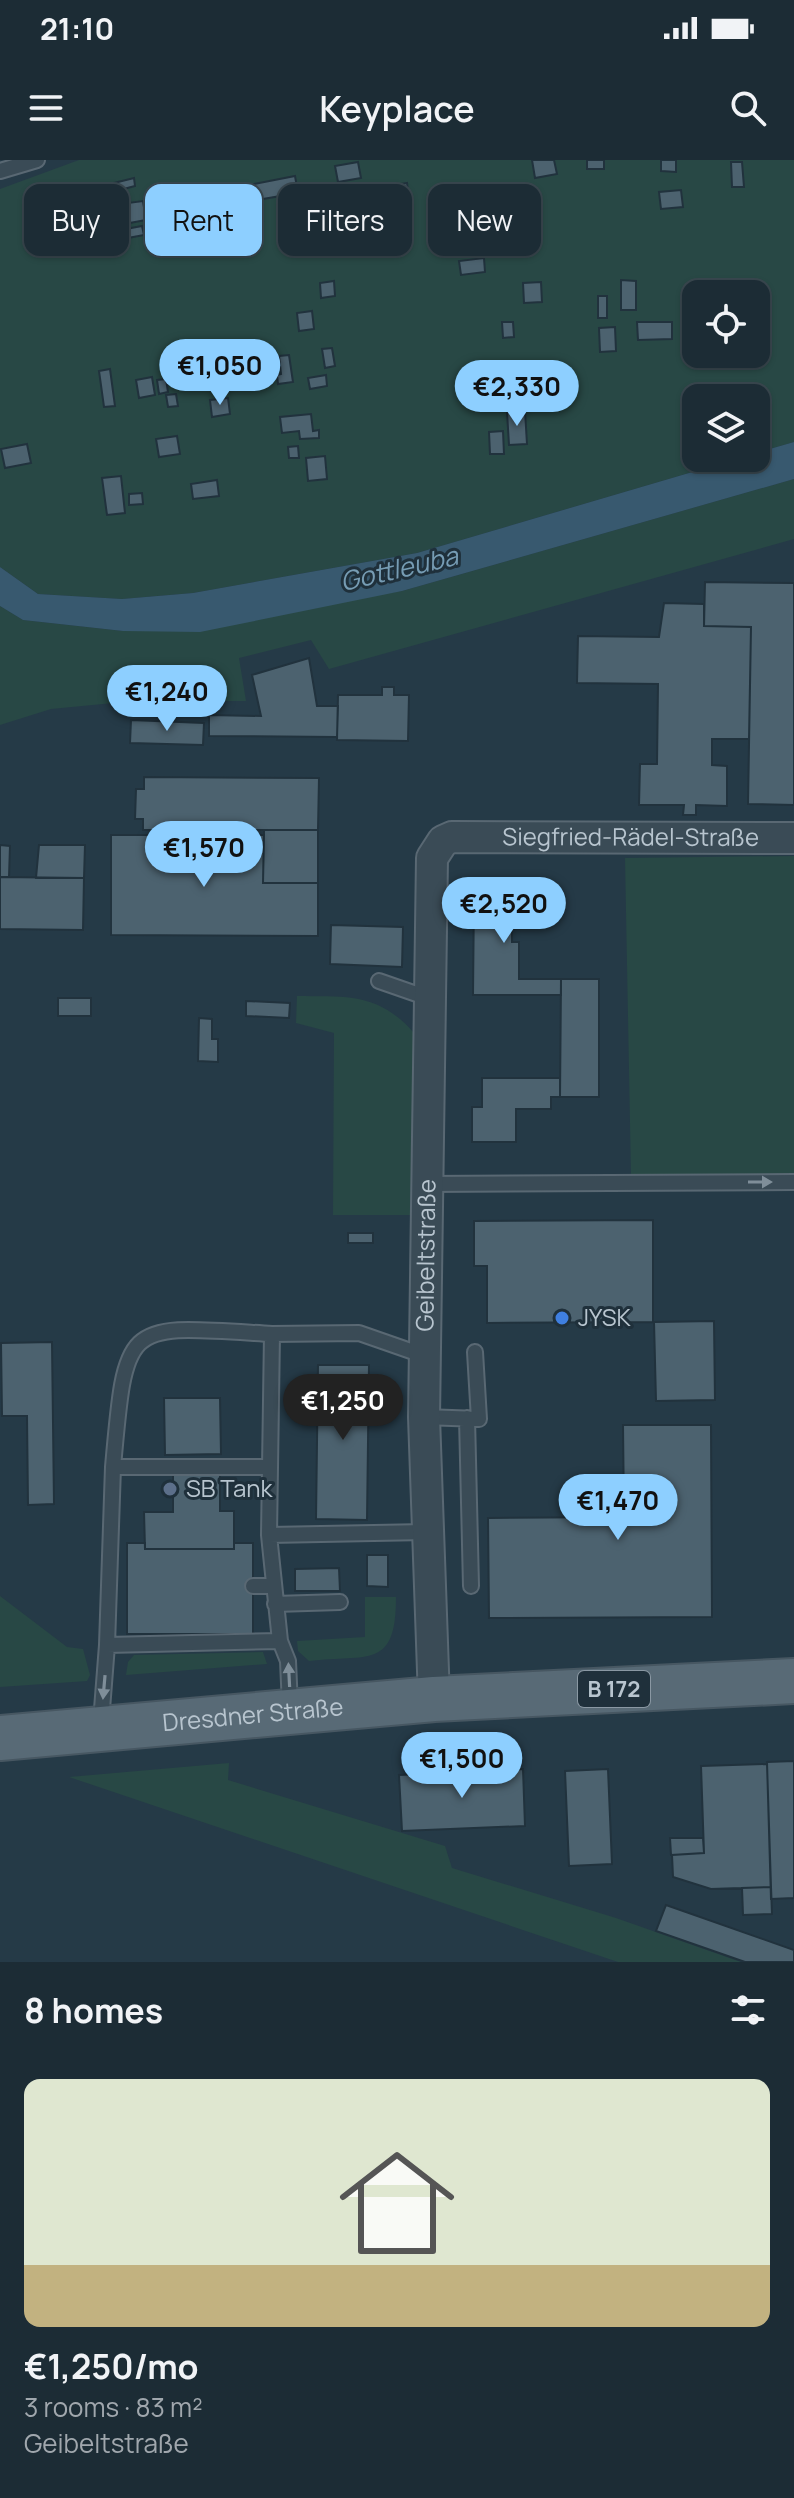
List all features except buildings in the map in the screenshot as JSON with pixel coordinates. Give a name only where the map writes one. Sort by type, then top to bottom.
[{"type":"main road","name":"Dresdner Straße","points":[[0,1738],[434,1699],[794,1681]]},
{"type":"street","name":"Siegfried-Rädel-Straße","points":[[468,836],[794,838]]},
{"type":"street","name":"Geibeltstraße","points":[[434,1699],[424,1417],[432,858],[443,841],[468,836]]},
{"type":"lane","points":[[0,171],[37,160]]},
{"type":"lane","points":[[379,981],[428,998]]},
{"type":"lane","points":[[426,1184],[794,1182]]},
{"type":"lane","points":[[101,1729],[120,1380],[132,1348],[155,1332],[176,1328],[272,1334],[359,1333],[425,1356]]},
{"type":"lane","points":[[272,1334],[269,1535],[272,1586],[280,1641],[288,1661],[291,1710]]},
{"type":"lane","points":[[424,1417],[479,1419],[475,1352]]},
{"type":"lane","points":[[467,1418],[471,1586]]},
{"type":"lane","points":[[113,1467],[270,1467]]},
{"type":"lane","points":[[269,1535],[426,1532]]},
{"type":"lane","points":[[109,1586],[127,1586]]},
{"type":"lane","points":[[253,1586],[272,1586]]},
{"type":"lane","points":[[275,1604],[340,1602]]},
{"type":"lane","points":[[107,1645],[280,1641]]},
{"type":"green space","points":[[79,160],[794,160],[794,442],[770,449],[770,384],[682,384],[682,472],[692,472],[417,553],[193,593],[122,599],[38,594],[0,567],[0,189]]},
{"type":"green space","points":[[794,479],[794,539],[329,669],[311,640],[239,658],[246,701],[134,701],[51,709],[0,725],[0,606],[23,620],[123,631],[402,591]]},
{"type":"green space","points":[[794,856],[794,1175],[631,1175],[625,858]]},
{"type":"green space","points":[[297,996],[346,997],[374,1004],[388,1010],[414,1033],[414,1215],[333,1215],[334,1033],[296,1023]]},
{"type":"green space","points":[[0,1596],[67,1647],[83,1649],[90,1675],[87,1681],[0,1687]]},
{"type":"green space","points":[[365,1597],[396,1597],[391,1637],[384,1647],[375,1654],[363,1657],[309,1661],[298,1651],[297,1641],[365,1637]]},
{"type":"green space","points":[[263,1652],[267,1664],[126,1675],[128,1662],[134,1655]]},
{"type":"green space","points":[[229,1763],[228,1780],[445,1846],[452,1868],[616,1918],[741,1962],[618,1962],[69,1777]]},
{"type":"water","name":"Gottleuba","points":[[794,442],[794,479],[402,591],[200,632],[123,631],[23,620],[0,606],[0,567],[38,594],[122,599],[193,593],[417,553],[692,472],[770,472],[770,449]]},
{"type":"place","name":"JYSK","points":[[562,1318]]},
{"type":"place","name":"SB Tank","points":[[170,1489]]}]
